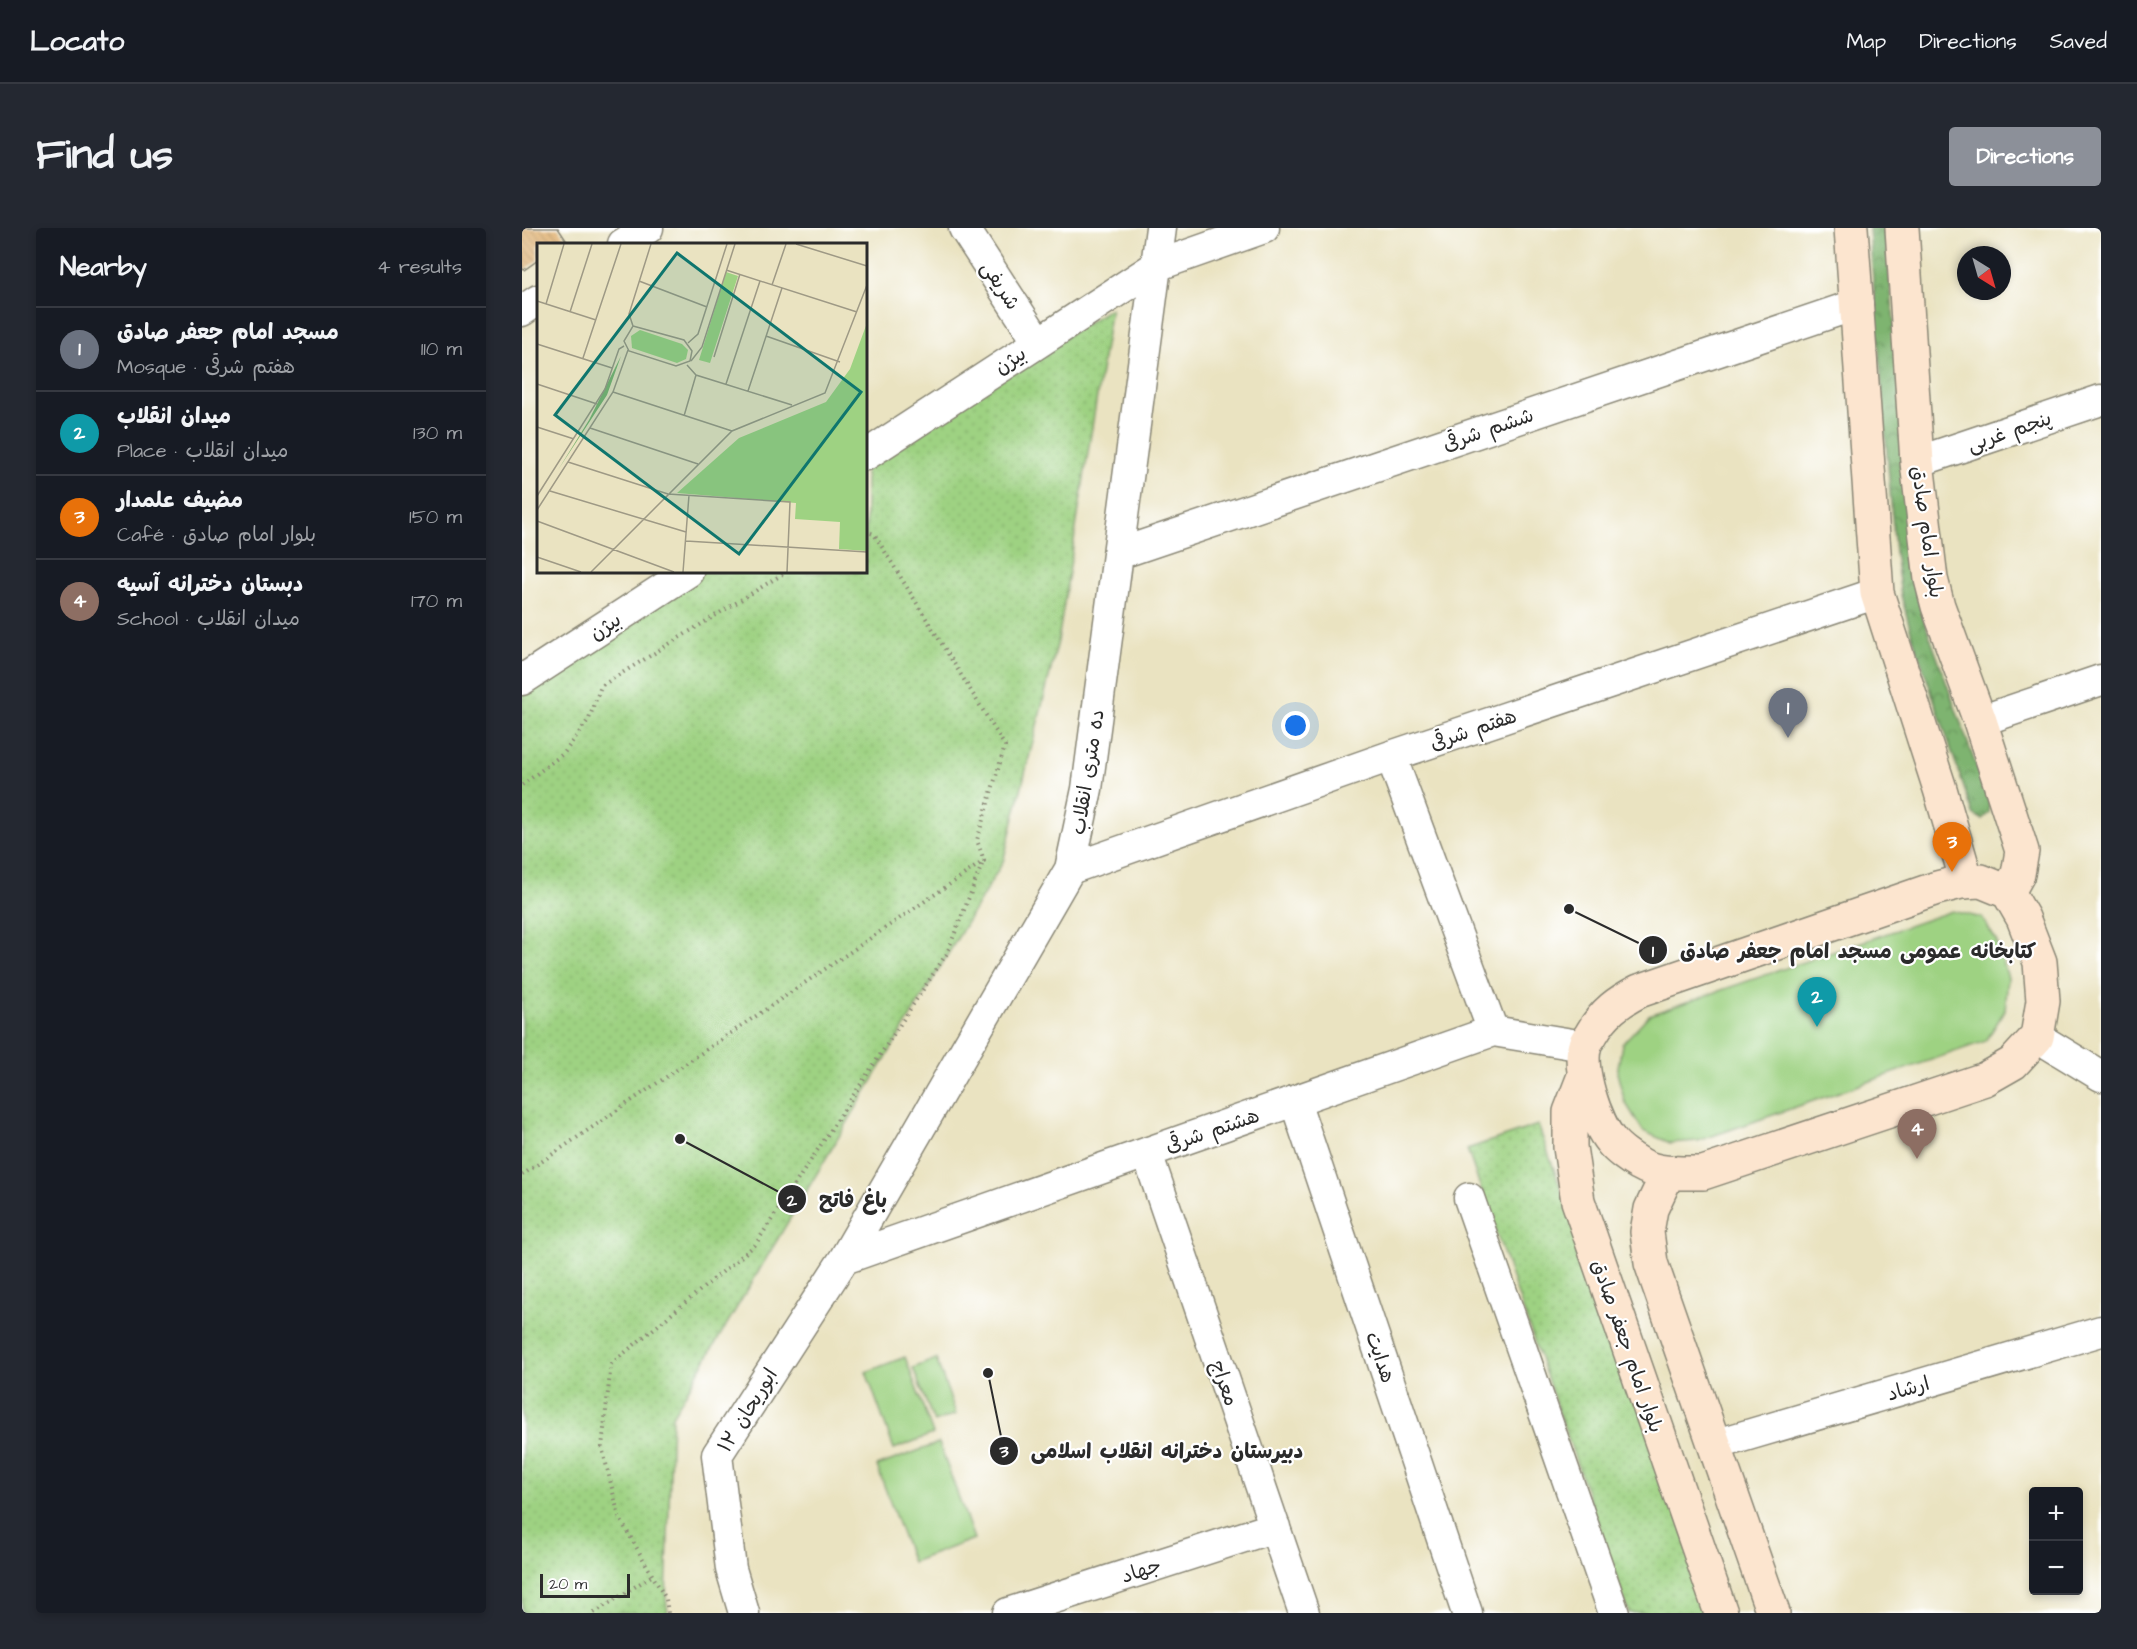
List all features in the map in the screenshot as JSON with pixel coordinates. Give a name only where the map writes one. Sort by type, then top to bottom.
[{"type":"main road","points":[[1584,1061],[1599,1122],[1611,1142],[1641,1165],[1668,1173],[1703,1173],[1985,1079],[2013,1063],[2037,1036],[2043,1001],[2040,962],[2023,918],[2008,892],[1981,881],[1967,882],[1940,789],[1877,593],[1851,228]]},
{"type":"main road","name":"بلوار امام صادق","points":[[1902,228],[1917,462],[1931,579],[1938,606],[1980,721],[2022,851],[2018,874],[2008,892]]},
{"type":"main road","name":"بلوار امام جعفر صادق","points":[[1721,1613],[1578,1202],[1570,1147],[1570,1113],[1584,1061],[1601,1018],[1617,1003],[1639,991],[1937,888],[1967,882]]},
{"type":"main road","points":[[1668,1173],[1651,1209],[1647,1232],[1651,1263],[1773,1613]]},
{"type":"street","points":[[625,243],[648,228]]},
{"type":"street","name":"شریفی","points":[[964,228],[1038,342]]},
{"type":"street","name":"ده متری انقلاب","points":[[844,1259],[1070,869],[1087,789],[1161,228]]},
{"type":"street","name":"بیژن","points":[[867,454],[1156,266],[1264,228]]},
{"type":"street","points":[[522,311],[537,301]]},
{"type":"street","name":"ششم شرقی","points":[[1118,554],[1858,304]]},
{"type":"street","name":"پنجم غربی","points":[[1917,462],[2101,400]]},
{"type":"street","name":"بیژن","points":[[522,680],[686,573]]},
{"type":"street","name":"هفتم شرقی","points":[[1070,869],[1391,756],[1877,593]]},
{"type":"street","points":[[1980,721],[2101,680]]},
{"type":"street","points":[[1391,756],[1493,1031]]},
{"type":"street","name":"هشتم شرقی","points":[[844,1259],[1493,1031],[1584,1061]]},
{"type":"street","points":[[2037,1036],[2101,1076]]},
{"type":"street","name":"هدایت","points":[[1295,1101],[1467,1613]]},
{"type":"street","name":"معراج","points":[[1147,1153],[1304,1613]]},
{"type":"street","points":[[1470,1198],[1614,1613]]},
{"type":"street","name":"ابوریحان ۱۲","points":[[744,1613],[732,1569],[717,1455],[844,1259]]},
{"type":"street","name":"ارشاد","points":[[1714,1445],[2101,1331]]},
{"type":"street","name":"جهاد","points":[[1008,1613],[1275,1527]]},
{"type":"path","points":[[668,1613],[666,1599],[619,1517],[602,1447],[611,1364],[755,1245],[947,953],[984,861],[977,840],[1005,746],[874,534],[867,531]]},
{"type":"path","points":[[522,785],[564,753],[590,719],[602,686],[784,573]]},
{"type":"path","points":[[522,1175],[984,861]]},
{"type":"path","points":[[594,1613],[653,1575]]},
{"type":"green space","points":[[1869,228],[1885,228],[1896,342],[1910,570],[1924,620],[1989,802],[1989,813],[1982,819],[1973,814],[1912,635],[1901,595],[1895,553]]},
{"type":"green space","points":[[1111,308],[1058,641],[1003,862],[672,1416],[666,1599],[668,1613],[522,1613],[522,679],[691,573],[867,573],[867,462]]},
{"type":"green space","points":[[1952,911],[1982,918],[1996,940],[2008,978],[2005,1010],[1986,1041],[1698,1141],[1670,1143],[1643,1131],[1625,1102],[1617,1073],[1622,1044],[1649,1015]]},
{"type":"green space","points":[[1538,1125],[1714,1613],[1629,1613],[1467,1149]]},
{"type":"green space","points":[[905,1357],[933,1434],[894,1449],[866,1372]]},
{"type":"green space","points":[[936,1359],[956,1414],[934,1422],[913,1368]]},
{"type":"green space","points":[[939,1443],[974,1539],[912,1562],[877,1466]]},
{"type":"building","points":[[522,228],[558,228],[566,240],[562,243],[537,243],[537,261],[524,270],[522,268]]},
{"type":"place","name":"مسجد امام جعفر صادق","points":[[1788,738]]},
{"type":"place","name":"مضیف علمدار","points":[[1952,872]]},
{"type":"place","name":"کتابخانه عمومی مسجد امام جعفر صادق","points":[[1569,909]]},
{"type":"place","name":"میدان انقلاب","points":[[1817,1027]]},
{"type":"place","name":"باغ فاتح","points":[[680,1139]]},
{"type":"place","name":"دبستان دخترانه آسیه","points":[[1917,1159]]},
{"type":"place","name":"دبیرستان دخترانه انقلاب اسلامی","points":[[988,1373]]}]
